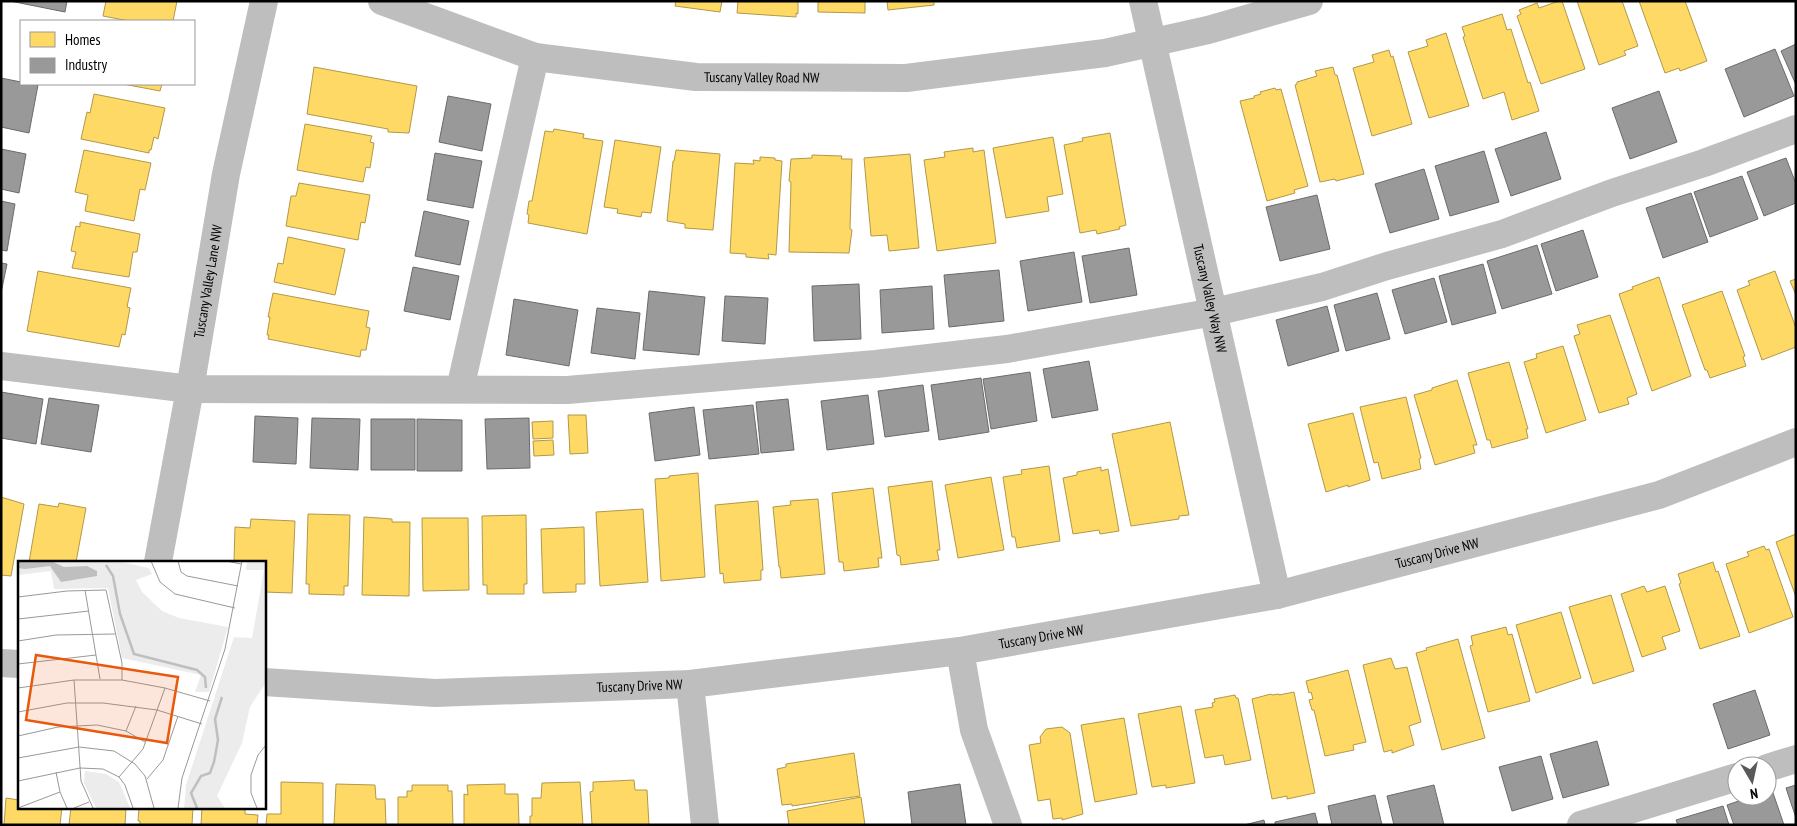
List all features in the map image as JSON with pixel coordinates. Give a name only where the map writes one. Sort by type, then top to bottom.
[{"type":"street","name":"Tuscany Valley Lane NW","points":[[158,561],[190,389],[226,174],[264,1]]},
{"type":"street","name":"Tuscany Valley Road NW","points":[[382,1],[535,57],[696,77],[906,78],[1105,53],[1208,30],[1309,1]]},
{"type":"street","name":"Tuscany Valley Way NW","points":[[1143,1],[1277,595]]},
{"type":"street","points":[[460,389],[535,57]]},
{"type":"street","points":[[1,366],[190,389],[568,390],[876,364],[1007,349],[1214,312],[1322,287],[1387,266],[1502,234],[1612,193],[1704,163],[1796,128]]},
{"type":"street","name":"Tuscany Drive NW","points":[[265,682],[435,693],[690,684],[960,651],[1277,595],[1659,495],[1796,442]]},
{"type":"street","points":[[960,651],[974,730],[1008,825]]},
{"type":"street","points":[[1,663],[18,664]]},
{"type":"street","points":[[690,684],[705,825]]},
{"type":"street","points":[[1777,765],[1796,759]]},
{"type":"street","points":[[1581,825],[1727,780]]},
{"type":"building: Homes","points":[[106,1],[177,1],[173,20],[124,20],[103,16]]},
{"type":"building: Homes","points":[[676,1],[722,1],[720,12],[675,6]]},
{"type":"building: Homes","points":[[738,1],[798,1],[798,14],[796,13],[796,17],[737,13]]},
{"type":"building: Homes","points":[[818,1],[865,1],[865,13],[818,12]]},
{"type":"building: Homes","points":[[887,1],[934,1],[934,5],[888,10]]},
{"type":"building: Homes","points":[[1562,1],[1585,69],[1541,84],[1517,16],[1521,14],[1519,10],[1537,3],[1539,8]]},
{"type":"building: Homes","points":[[1577,1],[1622,1],[1638,46],[1624,51],[1626,55],[1599,65]]},
{"type":"building: Homes","points":[[1639,1],[1685,1],[1707,61],[1680,71],[1679,68],[1665,73]]},
{"type":"building: Homes","points":[[1502,14],[1507,30],[1511,29],[1539,111],[1512,120],[1504,92],[1483,99],[1463,37],[1465,36],[1462,27]]},
{"type":"building: Homes","points":[[1446,33],[1469,106],[1429,118],[1408,52],[1428,46],[1426,40]]},
{"type":"building: Homes","points":[[1389,50],[1391,57],[1393,56],[1412,124],[1372,136],[1353,68],[1374,62],[1372,55]]},
{"type":"building: Homes","points":[[314,67],[417,86],[409,133],[388,132],[388,129],[307,114]]},
{"type":"building: Homes","points":[[1333,67],[1335,75],[1337,75],[1364,174],[1336,181],[1335,179],[1320,182],[1295,85],[1297,82],[1317,76],[1315,71]]},
{"type":"building: Homes","points":[[128,85],[162,85],[160,91]]},
{"type":"building: Homes","points":[[1275,88],[1276,90],[1281,89],[1308,186],[1294,190],[1295,193],[1267,201],[1240,101],[1254,98],[1254,96],[1261,94],[1260,92]]},
{"type":"building: Homes","points":[[94,94],[165,108],[158,139],[154,137],[149,153],[81,139],[87,112],[90,113]]},
{"type":"building: Homes","points":[[305,124],[372,136],[370,142],[374,143],[370,168],[366,167],[363,182],[297,170]]},
{"type":"building: Homes","points":[[554,129],[584,134],[583,138],[603,141],[587,234],[528,223],[529,201],[532,201],[545,131],[553,132]]},
{"type":"building: Homes","points":[[1110,133],[1126,225],[1119,227],[1120,229],[1097,234],[1096,230],[1080,233],[1064,145],[1083,141],[1082,138]]},
{"type":"building: Homes","points":[[1053,137],[1063,194],[1047,197],[1049,211],[1006,218],[993,148]]},
{"type":"building: Homes","points":[[615,140],[661,147],[651,213],[642,212],[641,217],[617,213],[618,209],[604,207]]},
{"type":"building: Homes","points":[[973,148],[973,152],[984,150],[996,243],[937,251],[924,160],[945,157],[944,152]]},
{"type":"building: Homes","points":[[84,150],[151,163],[145,190],[140,189],[134,221],[85,211],[88,195],[75,192]]},
{"type":"building: Homes","points":[[676,150],[720,154],[713,230],[685,228],[685,224],[667,221],[673,161]]},
{"type":"building: Homes","points":[[910,154],[919,248],[889,251],[887,235],[871,236],[864,158]]},
{"type":"building: Homes","points":[[812,155],[842,156],[841,159],[852,159],[850,229],[852,230],[849,253],[789,252],[791,182],[789,181],[791,159],[812,158]]},
{"type":"building: Homes","points":[[760,157],[775,158],[775,160],[782,161],[776,255],[768,254],[769,259],[746,257],[746,254],[730,253],[735,163],[754,164],[753,160],[760,161]]},
{"type":"building: Homes","points":[[299,183],[370,195],[365,223],[361,222],[358,240],[286,226],[291,196],[296,196]]},
{"type":"building: Homes","points":[[80,222],[140,234],[137,252],[133,252],[129,277],[72,268],[76,252],[71,251],[76,226],[80,227]]},
{"type":"building: Homes","points":[[288,237],[345,249],[335,295],[274,282],[278,263],[283,264]]},
{"type":"building: Homes","points":[[38,271],[131,288],[127,307],[130,308],[125,335],[122,334],[119,347],[27,331]]},
{"type":"building: Homes","points":[[1775,271],[1796,328],[1796,347],[1762,360],[1737,290],[1750,285],[1748,281]]},
{"type":"building: Homes","points":[[1659,277],[1691,376],[1652,391],[1619,294]]},
{"type":"building: Homes","points":[[1796,279],[1796,295],[1790,281]]},
{"type":"building: Homes","points":[[1722,291],[1745,356],[1743,357],[1746,366],[1710,378],[1707,370],[1705,370],[1682,305]]},
{"type":"building: Homes","points":[[273,293],[369,311],[366,327],[370,328],[366,350],[361,350],[360,357],[268,339],[270,317],[268,317]]},
{"type":"building: Homes","points":[[1610,315],[1637,394],[1627,398],[1629,404],[1599,413],[1574,336],[1580,334],[1577,325]]},
{"type":"building: Homes","points":[[1563,346],[1586,420],[1546,433],[1524,362],[1537,358],[1536,354]]},
{"type":"building: Homes","points":[[1509,362],[1528,429],[1526,429],[1528,438],[1492,448],[1490,440],[1487,440],[1468,373]]},
{"type":"building: Homes","points":[[1457,380],[1477,445],[1473,445],[1475,453],[1435,465],[1414,395]]},
{"type":"building: Homes","points":[[1406,397],[1421,458],[1419,459],[1421,469],[1382,479],[1378,462],[1374,463],[1360,407]]},
{"type":"building: Homes","points":[[1353,413],[1370,480],[1326,492],[1308,424]]},
{"type":"building: Homes","points":[[568,415],[586,415],[588,453],[570,454]]},
{"type":"building: Homes","points":[[553,421],[553,438],[533,439],[532,422]]},
{"type":"building: Homes","points":[[1170,422],[1189,515],[1179,516],[1179,519],[1131,526],[1112,434]]},
{"type":"building: Homes","points":[[553,440],[554,455],[534,456],[533,441]]},
{"type":"building: Homes","points":[[1049,466],[1060,541],[1017,548],[1015,537],[1012,537],[1003,477],[1022,474],[1021,470]]},
{"type":"building: Homes","points":[[1101,467],[1101,471],[1108,469],[1119,531],[1100,534],[1099,530],[1073,534],[1063,478],[1077,475],[1077,472]]},
{"type":"building: Homes","points":[[698,473],[705,577],[661,581],[655,479]]},
{"type":"building: Homes","points":[[991,477],[1004,550],[958,558],[945,485]]},
{"type":"building: Homes","points":[[932,481],[940,550],[937,550],[939,560],[901,565],[900,556],[897,555],[888,487]]},
{"type":"building: Homes","points":[[873,488],[882,558],[878,558],[879,567],[844,571],[843,562],[839,562],[832,493]]},
{"type":"building: Homes","points":[[1,497],[24,504],[11,576],[1,575]]},
{"type":"building: Homes","points":[[818,499],[825,574],[781,578],[773,507],[791,505],[790,501]]},
{"type":"building: Homes","points":[[758,501],[763,570],[761,570],[761,580],[724,583],[723,573],[720,574],[715,505]]},
{"type":"building: Homes","points":[[59,503],[86,508],[76,561],[29,561],[39,504],[58,507]]},
{"type":"building: Homes","points":[[643,509],[648,582],[600,586],[596,512]]},
{"type":"building: Homes","points":[[308,514],[350,515],[348,586],[344,586],[344,595],[309,594],[309,584],[306,584]]},
{"type":"building: Homes","points":[[526,515],[527,584],[524,584],[524,594],[487,594],[487,585],[483,585],[482,516]]},
{"type":"building: Homes","points":[[364,517],[392,519],[392,522],[410,522],[409,596],[362,595]]},
{"type":"building: Homes","points":[[422,518],[468,518],[469,590],[423,591]]},
{"type":"building: Homes","points":[[251,519],[295,521],[292,593],[265,592],[265,561],[234,561],[235,527],[250,528]]},
{"type":"building: Homes","points":[[584,527],[585,584],[576,584],[576,592],[543,593],[541,529]]},
{"type":"building: Homes","points":[[1796,534],[1796,597],[1776,542]]},
{"type":"building: Homes","points":[[1764,546],[1766,550],[1769,549],[1793,617],[1749,633],[1726,564],[1749,556],[1747,552]]},
{"type":"building: Homes","points":[[1713,562],[1716,572],[1718,571],[1740,636],[1700,649],[1679,584],[1681,583],[1678,574]]},
{"type":"building: Homes","points":[[1644,586],[1647,592],[1665,586],[1680,631],[1662,637],[1666,649],[1642,657],[1621,594]]},
{"type":"building: Homes","points":[[1611,595],[1634,671],[1593,684],[1569,607]]},
{"type":"building: Homes","points":[[1561,612],[1581,678],[1536,693],[1516,625]]},
{"type":"building: Homes","points":[[1506,627],[1508,635],[1512,634],[1530,701],[1488,712],[1470,646],[1473,645],[1471,636]]},
{"type":"building: Homes","points":[[1458,639],[1485,738],[1442,750],[1416,653],[1427,650],[1426,648]]},
{"type":"building: Homes","points":[[1391,658],[1395,669],[1407,667],[1421,722],[1409,726],[1414,745],[1392,753],[1392,750],[1384,752],[1363,665]]},
{"type":"building: Homes","points":[[1348,670],[1366,742],[1353,745],[1354,750],[1325,756],[1314,710],[1312,710],[1309,700],[1313,699],[1311,692],[1309,693],[1306,681]]},
{"type":"building: Homes","points":[[1294,692],[1315,793],[1287,799],[1287,796],[1272,799],[1252,699],[1271,694],[1279,695]]},
{"type":"building: Homes","points":[[1235,695],[1238,698],[1251,760],[1225,765],[1223,755],[1205,758],[1195,710],[1213,707],[1214,699]]},
{"type":"building: Homes","points":[[1181,706],[1195,783],[1166,788],[1166,785],[1152,787],[1138,714]]},
{"type":"building: Homes","points":[[1124,718],[1137,794],[1095,802],[1081,725]]},
{"type":"building: Homes","points":[[1062,727],[1070,733],[1083,814],[1062,820],[1062,818],[1053,819],[1050,799],[1038,801],[1029,745],[1041,743],[1040,737],[1046,729]]},
{"type":"building: Homes","points":[[854,753],[860,796],[792,806],[792,804],[782,805],[777,769],[786,767],[786,764]]},
{"type":"building: Homes","points":[[634,780],[635,790],[647,790],[649,825],[592,825],[590,792],[593,791],[593,782]]},
{"type":"building: Homes","points":[[281,782],[323,783],[323,825],[266,825],[267,814],[281,814]]},
{"type":"building: Homes","points":[[580,782],[583,825],[530,825],[532,798],[541,798],[542,783]]},
{"type":"building: Homes","points":[[336,784],[375,785],[376,799],[385,799],[386,825],[334,825]]},
{"type":"building: Homes","points":[[505,784],[505,794],[518,794],[519,825],[464,825],[464,794],[468,795],[467,785]]},
{"type":"building: Homes","points":[[412,785],[448,785],[448,791],[452,791],[453,825],[398,825],[398,797],[407,797],[407,791],[412,791]]},
{"type":"building: Homes","points":[[861,797],[865,825],[789,825],[787,811]]},
{"type":"building: Homes","points":[[6,798],[18,800],[18,808],[62,808],[60,825],[4,825]]},
{"type":"building: Homes","points":[[71,808],[126,808],[125,825],[69,825]]},
{"type":"building: Homes","points":[[139,808],[193,808],[192,825],[140,825],[140,821],[138,821]]},
{"type":"building: Homes","points":[[202,808],[245,808],[245,814],[258,815],[257,825],[201,825]]},
{"type":"building: Industry","points":[[10,1],[67,1],[65,12]]},
{"type":"building: Industry","points":[[1796,44],[1796,85],[1781,51]]},
{"type":"building: Industry","points":[[1775,49],[1794,96],[1744,117],[1725,69]]},
{"type":"building: Industry","points":[[1,78],[20,82],[20,85],[38,85],[29,133],[1,127]]},
{"type":"building: Industry","points":[[1659,91],[1677,142],[1630,159],[1612,108]]},
{"type":"building: Industry","points":[[448,96],[491,104],[482,151],[439,142]]},
{"type":"building: Industry","points":[[1546,132],[1561,179],[1511,196],[1495,149]]},
{"type":"building: Industry","points":[[1,149],[26,154],[19,193],[1,189]]},
{"type":"building: Industry","points":[[1484,151],[1499,202],[1450,216],[1435,166]]},
{"type":"building: Industry","points":[[435,153],[482,161],[473,208],[427,200]]},
{"type":"building: Industry","points":[[1786,158],[1796,184],[1796,203],[1764,216],[1747,172]]},
{"type":"building: Industry","points":[[1424,169],[1439,219],[1390,233],[1375,184]]},
{"type":"building: Industry","points":[[1742,176],[1758,219],[1710,237],[1694,192]]},
{"type":"building: Industry","points":[[1691,193],[1708,242],[1663,258],[1646,208]]},
{"type":"building: Industry","points":[[1317,195],[1330,249],[1280,261],[1266,207]]},
{"type":"building: Industry","points":[[1,201],[15,204],[7,251],[1,250]]},
{"type":"building: Industry","points":[[424,211],[469,221],[460,265],[415,256]]},
{"type":"building: Industry","points":[[1583,230],[1598,277],[1556,291],[1541,244]]},
{"type":"building: Industry","points":[[1537,245],[1552,294],[1502,309],[1487,261]]},
{"type":"building: Industry","points":[[1129,248],[1137,295],[1090,303],[1082,256]]},
{"type":"building: Industry","points":[[1074,252],[1082,302],[1028,311],[1020,261]]},
{"type":"building: Industry","points":[[1,263],[7,264],[1,293]]},
{"type":"building: Industry","points":[[1483,264],[1496,313],[1452,325],[1439,276]]},
{"type":"building: Industry","points":[[413,267],[459,276],[450,320],[404,311]]},
{"type":"building: Industry","points":[[999,270],[1004,321],[949,327],[944,275]]},
{"type":"building: Industry","points":[[1434,278],[1447,322],[1405,334],[1392,290]]},
{"type":"building: Industry","points":[[859,284],[861,339],[814,341],[812,286]]},
{"type":"building: Industry","points":[[932,286],[934,329],[882,333],[880,290]]},
{"type":"building: Industry","points":[[649,291],[705,297],[699,355],[643,350]]},
{"type":"building: Industry","points":[[1377,293],[1390,339],[1346,351],[1334,305]]},
{"type":"building: Industry","points":[[725,296],[768,298],[765,344],[722,341]]},
{"type":"building: Industry","points":[[514,299],[578,310],[569,366],[506,355]]},
{"type":"building: Industry","points":[[1327,306],[1339,351],[1288,366],[1276,320]]},
{"type":"building: Industry","points":[[597,308],[640,313],[635,359],[591,353]]},
{"type":"building: Industry","points":[[1089,361],[1098,410],[1052,418],[1043,369]]},
{"type":"building: Industry","points":[[1030,372],[1037,421],[991,429],[983,379]]},
{"type":"building: Industry","points":[[981,378],[989,432],[939,440],[931,385]]},
{"type":"building: Industry","points":[[923,385],[929,431],[885,437],[878,391]]},
{"type":"building: Industry","points":[[1,392],[43,399],[36,444],[1,438]]},
{"type":"building: Industry","points":[[868,395],[874,444],[827,450],[821,401]]},
{"type":"building: Industry","points":[[49,398],[99,405],[91,452],[41,444]]},
{"type":"building: Industry","points":[[788,399],[794,450],[761,453],[756,402]]},
{"type":"building: Industry","points":[[753,405],[759,454],[709,459],[703,410]]},
{"type":"building: Industry","points":[[694,407],[700,455],[655,461],[649,413]]},
{"type":"building: Industry","points":[[255,416],[298,418],[296,464],[253,462]]},
{"type":"building: Industry","points":[[312,418],[360,419],[358,470],[310,468]]},
{"type":"building: Industry","points":[[529,418],[530,468],[487,469],[485,419]]},
{"type":"building: Industry","points":[[371,419],[415,419],[415,470],[371,470]]},
{"type":"building: Industry","points":[[417,419],[462,420],[462,471],[417,471]]},
{"type":"building: Industry","points":[[1755,690],[1770,735],[1728,749],[1713,704]]},
{"type":"building: Industry","points":[[1597,741],[1609,785],[1563,798],[1550,754]]},
{"type":"building: Industry","points":[[1541,756],[1553,799],[1512,811],[1499,767]]},
{"type":"building: Industry","points":[[960,784],[966,825],[912,825],[908,792]]},
{"type":"building: Industry","points":[[1434,785],[1444,825],[1394,825],[1387,796]]},
{"type":"building: Industry","points":[[1796,785],[1796,818],[1786,788]]},
{"type":"building: Industry","points":[[1375,795],[1382,825],[1332,825],[1328,806]]},
{"type":"building: Industry","points":[[1777,805],[1784,825],[1734,825],[1727,806]]},
{"type":"building: Industry","points":[[1723,806],[1729,825],[1678,825],[1676,820]]},
{"type":"building: Industry","points":[[1315,813],[1318,825],[1275,825],[1275,822]]},
{"type":"building: Industry","points":[[1264,820],[1265,825],[1244,825]]}]
